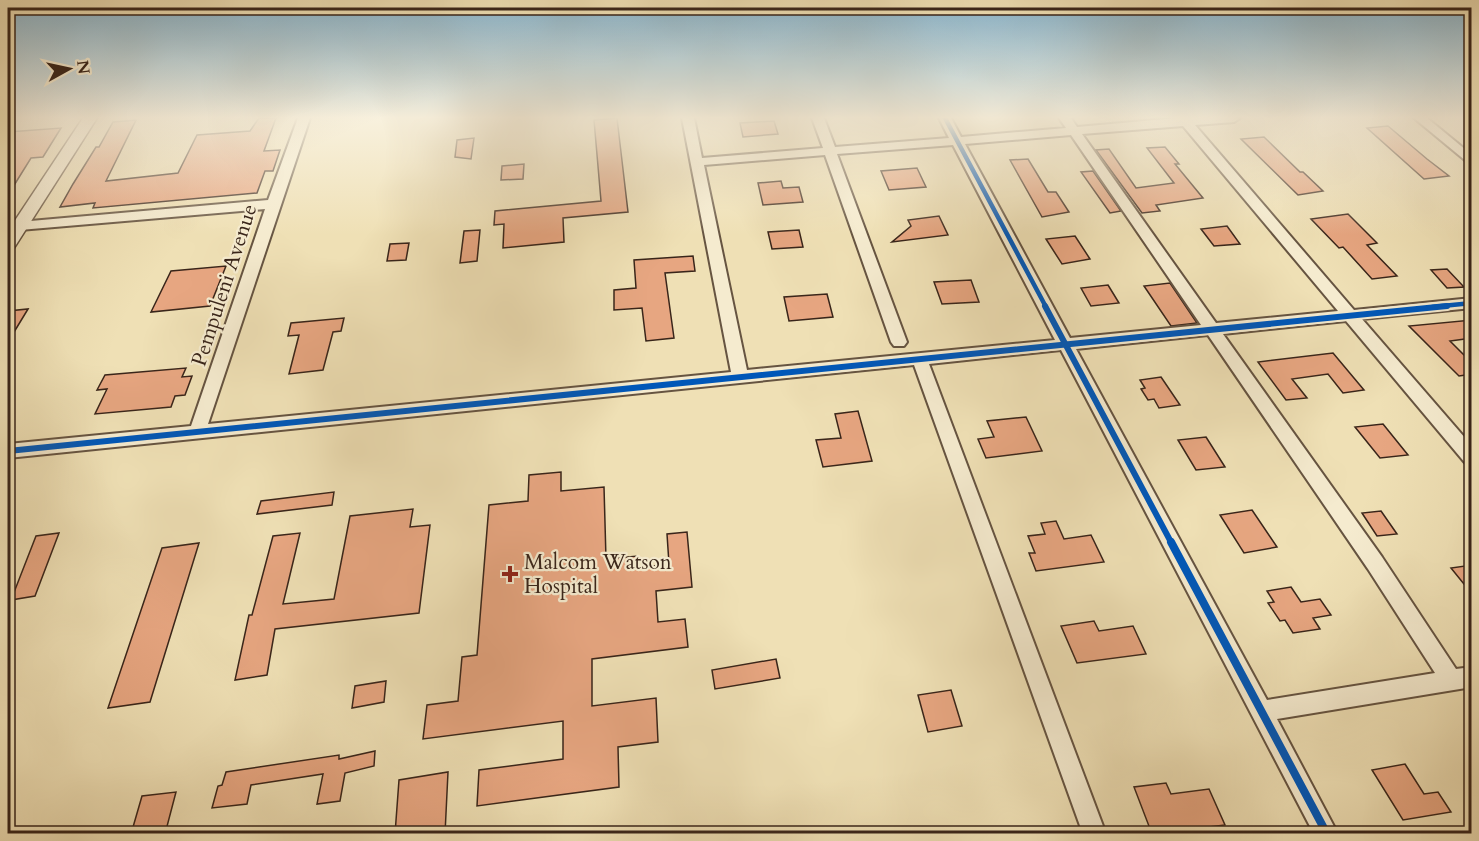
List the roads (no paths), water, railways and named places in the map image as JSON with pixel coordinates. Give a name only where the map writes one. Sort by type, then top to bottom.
[{"type":"street","points":[[8,244],[13,226],[62,157]]},
{"type":"street","name":"Pempuleni Avenue","points":[[197,432],[290,157]]},
{"type":"street","points":[[695,157],[740,377]]},
{"type":"street","points":[[696,162],[754,157]]},
{"type":"street","points":[[832,157],[899,342]]},
{"type":"street","points":[[965,157],[1327,834]]},
{"type":"street","points":[[1093,157],[1375,563],[1461,678],[1263,711]]},
{"type":"street","points":[[1217,157],[1472,459]]},
{"type":"street","points":[[13,226],[273,204]]},
{"type":"street","points":[[8,451],[1472,303]]},
{"type":"street","points":[[919,359],[1095,834]]},
{"type":"place","name":"Malcom Watson Hospital","points":[[510,574]]}]
